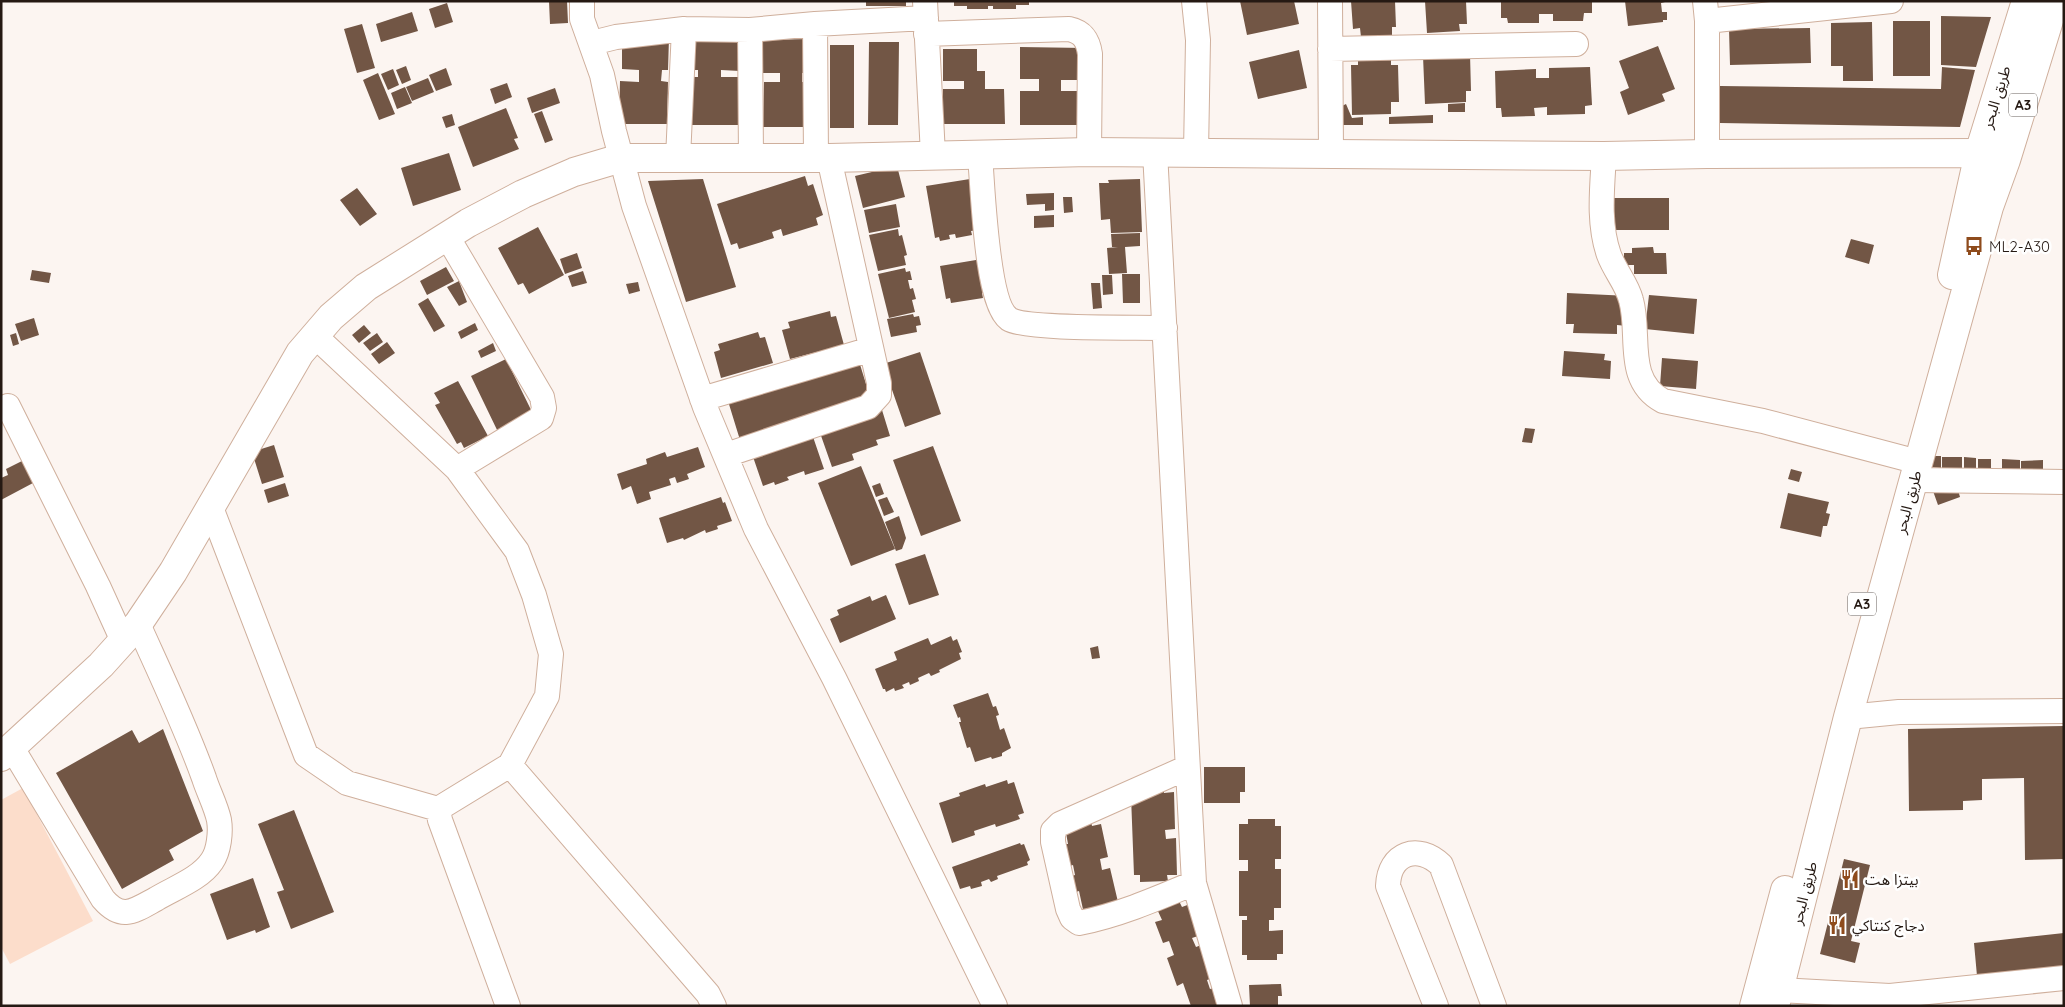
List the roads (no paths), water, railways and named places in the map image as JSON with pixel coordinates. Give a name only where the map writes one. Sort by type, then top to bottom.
[{"type":"main road","name":"طريق البحر","points":[[1767,997],[1848,717],[1911,469],[1979,153],[2026,1]]},
{"type":"main road","name":"طريق البحر","points":[[1767,997],[1864,599],[1911,469],[1989,207],[2006,160],[2055,1]]},
{"type":"main road","points":[[6,752],[101,665],[130,632],[173,572],[300,353],[314,335],[366,287],[447,236],[523,194],[574,172],[621,158],[980,156],[1089,152],[1604,156],[1979,153],[2006,160]]},
{"type":"street","points":[[582,1],[582,19],[602,75],[621,158],[643,233],[702,399],[756,529],[834,678],[995,1006]]},
{"type":"street","points":[[1194,1],[1198,40],[1196,152]]},
{"type":"street","points":[[1330,1],[1332,153]]},
{"type":"street","points":[[1707,154],[1706,11],[1883,2]]},
{"type":"street","points":[[592,44],[632,34],[684,29],[750,30],[815,24],[926,18],[1079,31],[1089,44],[1090,54],[1089,152]]},
{"type":"street","points":[[926,18],[933,155]]},
{"type":"street","points":[[726,455],[868,407],[879,395],[879,383],[871,348],[823,158],[815,24]]},
{"type":"street","points":[[678,158],[684,29]]},
{"type":"street","points":[[750,30],[752,158]]},
{"type":"street","points":[[1330,49],[1576,44]]},
{"type":"street","points":[[1155,152],[1186,768],[1194,883],[1230,1006]]},
{"type":"street","points":[[980,156],[989,259],[997,301],[1004,314],[1010,320],[1019,323],[1063,326],[1165,328]]},
{"type":"street","points":[[1604,156],[1601,211],[1605,242],[1617,272],[1631,298],[1637,365],[1641,378],[1653,395],[1663,401],[1763,421],[1911,469],[2064,482]]},
{"type":"street","points":[[447,236],[542,397],[544,408],[541,418],[458,468]]},
{"type":"street","points":[[210,506],[306,755],[347,783],[438,809],[510,765],[547,696],[551,654],[534,595],[517,551],[458,468],[314,335]]},
{"type":"street","points":[[702,399],[871,348]]},
{"type":"street","points":[[6,752],[103,899],[117,912],[128,912],[147,903],[196,876],[212,861],[219,844],[219,821],[188,736],[130,632],[98,586],[8,406]]},
{"type":"street","points":[[1848,717],[1899,712],[2064,711]]},
{"type":"street","points":[[510,765],[708,994],[714,1006]]},
{"type":"street","points":[[1186,768],[1060,824],[1053,831],[1053,842],[1068,909],[1072,918],[1079,923],[1101,919],[1144,904],[1194,883]]},
{"type":"street","points":[[438,809],[440,820],[508,1006]]},
{"type":"street","points":[[1436,1006],[1388,886],[1389,875],[1394,865],[1402,857],[1412,853],[1423,854],[1433,858],[1441,866],[1494,1006]]},
{"type":"street","points":[[1767,997],[1890,996],[2064,978]]},
{"type":"place","name":"ML2-A30","points":[[1974,246]]},
{"type":"place","name":"بيتزا هت","points":[[1850,879]]},
{"type":"place","name":"دجاج كنتاكي","points":[[1837,925]]}]
